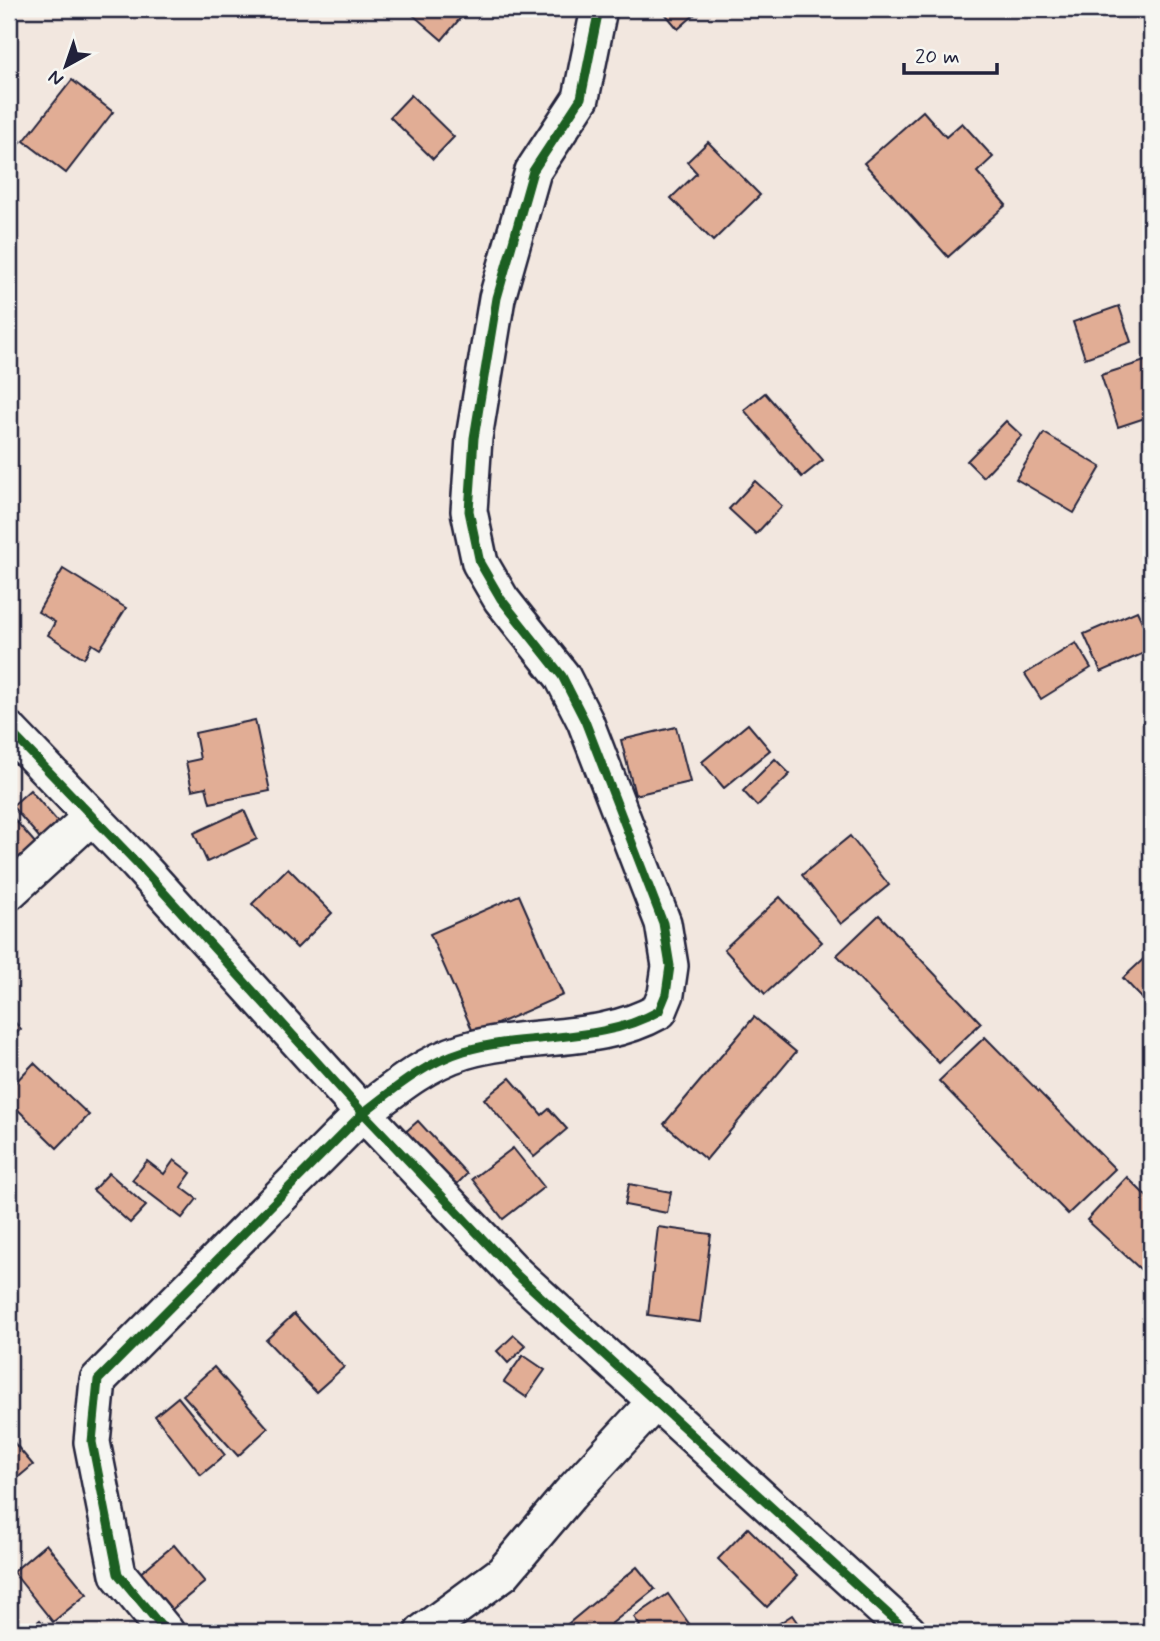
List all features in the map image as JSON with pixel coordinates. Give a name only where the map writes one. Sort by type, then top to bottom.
[{"type":"street","points":[[166,1632],[118,1574],[92,1442],[98,1380],[363,1113],[434,1062],[465,1051],[517,1041],[582,1035],[616,1028],[659,1011],[666,994],[670,966],[663,923],[585,720],[562,676],[501,599],[480,563],[469,512],[474,438],[497,298],[533,171],[581,98],[599,9]]},
{"type":"street","points":[[9,730],[92,816],[363,1113],[517,1275],[908,1632]]},
{"type":"street","points":[[9,892],[92,816]]},
{"type":"street","points":[[423,1632],[503,1573],[569,1495],[656,1401]]},
{"type":"building","points":[[9,9],[17,9],[9,32]]},
{"type":"building","points":[[418,9],[468,9],[442,40],[413,15]]},
{"type":"building","points":[[701,9],[678,29],[663,11]]},
{"type":"building","points":[[72,80],[113,112],[66,173],[24,141]]},
{"type":"building","points":[[411,95],[454,137],[433,159],[390,117]]},
{"type":"building","points":[[923,111],[946,137],[962,123],[993,157],[977,172],[1006,205],[948,257],[864,163]]},
{"type":"building","points":[[9,132],[21,142],[9,157]]},
{"type":"building","points":[[708,142],[760,195],[713,241],[671,198],[697,173],[687,162]]},
{"type":"building","points":[[1119,306],[1131,342],[1085,358],[1073,322]]},
{"type":"building","points":[[1151,359],[1151,416],[1118,427],[1101,375]]},
{"type":"building","points":[[765,393],[823,460],[802,477],[744,410]]},
{"type":"building","points":[[1006,421],[1022,436],[983,477],[967,461]]},
{"type":"building","points":[[1044,433],[1101,467],[1074,513],[1016,479]]},
{"type":"building","points":[[755,481],[782,506],[756,534],[729,509]]},
{"type":"building","points":[[63,569],[126,608],[100,649],[92,644],[84,658],[48,635],[55,622],[38,612]]},
{"type":"building","points":[[1137,611],[1151,641],[1151,650],[1101,672],[1084,634]]},
{"type":"building","points":[[1076,643],[1091,668],[1041,699],[1025,674]]},
{"type":"building","points":[[255,720],[270,791],[210,803],[206,787],[192,790],[186,762],[200,759],[195,733]]},
{"type":"building","points":[[748,724],[770,750],[724,788],[702,762]]},
{"type":"building","points":[[676,727],[690,782],[635,795],[621,740]]},
{"type":"building","points":[[775,759],[790,774],[757,806],[743,791]]},
{"type":"building","points":[[30,790],[64,829],[46,845],[12,806]]},
{"type":"building","points":[[244,810],[257,839],[207,862],[194,833]]},
{"type":"building","points":[[9,813],[36,844],[9,867]]},
{"type":"building","points":[[850,836],[889,885],[841,924],[802,875]]},
{"type":"building","points":[[288,868],[332,913],[297,948],[252,904]]},
{"type":"building","points":[[519,895],[563,995],[474,1034],[430,934]]},
{"type":"building","points":[[780,897],[822,942],[765,994],[724,949]]},
{"type":"building","points":[[879,915],[981,1023],[939,1063],[837,955]]},
{"type":"building","points":[[1151,952],[1151,1008],[1123,978]]},
{"type":"building","points":[[9,1016],[21,1029],[9,1040]]},
{"type":"building","points":[[754,1017],[796,1052],[706,1160],[664,1124]]},
{"type":"building","points":[[985,1037],[1115,1169],[1068,1214],[939,1081]]},
{"type":"building","points":[[34,1063],[89,1115],[57,1148],[9,1101],[9,1089]]},
{"type":"building","points":[[510,1078],[542,1115],[549,1109],[567,1129],[534,1157],[484,1099]]},
{"type":"building","points":[[418,1121],[467,1174],[452,1189],[402,1135]]},
{"type":"building","points":[[513,1148],[544,1187],[503,1219],[472,1179]]},
{"type":"building","points":[[174,1160],[191,1173],[181,1187],[197,1199],[182,1218],[132,1180],[147,1161],[164,1174]]},
{"type":"building","points":[[109,1173],[146,1206],[130,1223],[93,1190]]},
{"type":"building","points":[[1127,1177],[1151,1201],[1151,1279],[1087,1220]]},
{"type":"building","points":[[629,1184],[671,1192],[667,1213],[625,1205]]},
{"type":"building","points":[[658,1227],[711,1234],[700,1322],[648,1315]]},
{"type":"building","points":[[294,1314],[344,1367],[316,1392],[266,1340]]},
{"type":"building","points":[[514,1335],[526,1346],[508,1363],[497,1351]]},
{"type":"building","points":[[523,1355],[545,1370],[526,1397],[504,1382]]},
{"type":"building","points":[[214,1367],[268,1428],[238,1456],[183,1395]]},
{"type":"building","points":[[178,1397],[225,1455],[201,1475],[155,1416]]},
{"type":"building","points":[[11,1439],[33,1465],[9,1485],[9,1441]]},
{"type":"building","points":[[748,1528],[797,1576],[767,1607],[718,1559]]},
{"type":"building","points":[[46,1544],[87,1594],[53,1622],[13,1572]]},
{"type":"building","points":[[174,1545],[205,1582],[163,1617],[132,1580]]},
{"type":"building","points":[[637,1567],[655,1589],[601,1632],[566,1632],[563,1628]]},
{"type":"building","points":[[668,1594],[695,1632],[632,1632],[640,1626],[634,1617]]},
{"type":"building","points":[[792,1615],[804,1632],[766,1632]]},
{"type":"building","points":[[40,1620],[50,1632],[25,1632]]},
{"type":"cycle path","points":[[166,1632],[118,1574],[92,1442],[98,1380],[363,1113],[411,1077],[450,1056],[488,1045],[588,1034],[636,1022],[659,1011],[666,994],[670,966],[663,923],[585,721],[562,676],[501,599],[480,563],[469,511],[474,438],[497,298],[533,171],[581,98],[599,9]]},
{"type":"cycle path","points":[[9,730],[138,864],[363,1113],[517,1275],[908,1632]]}]
